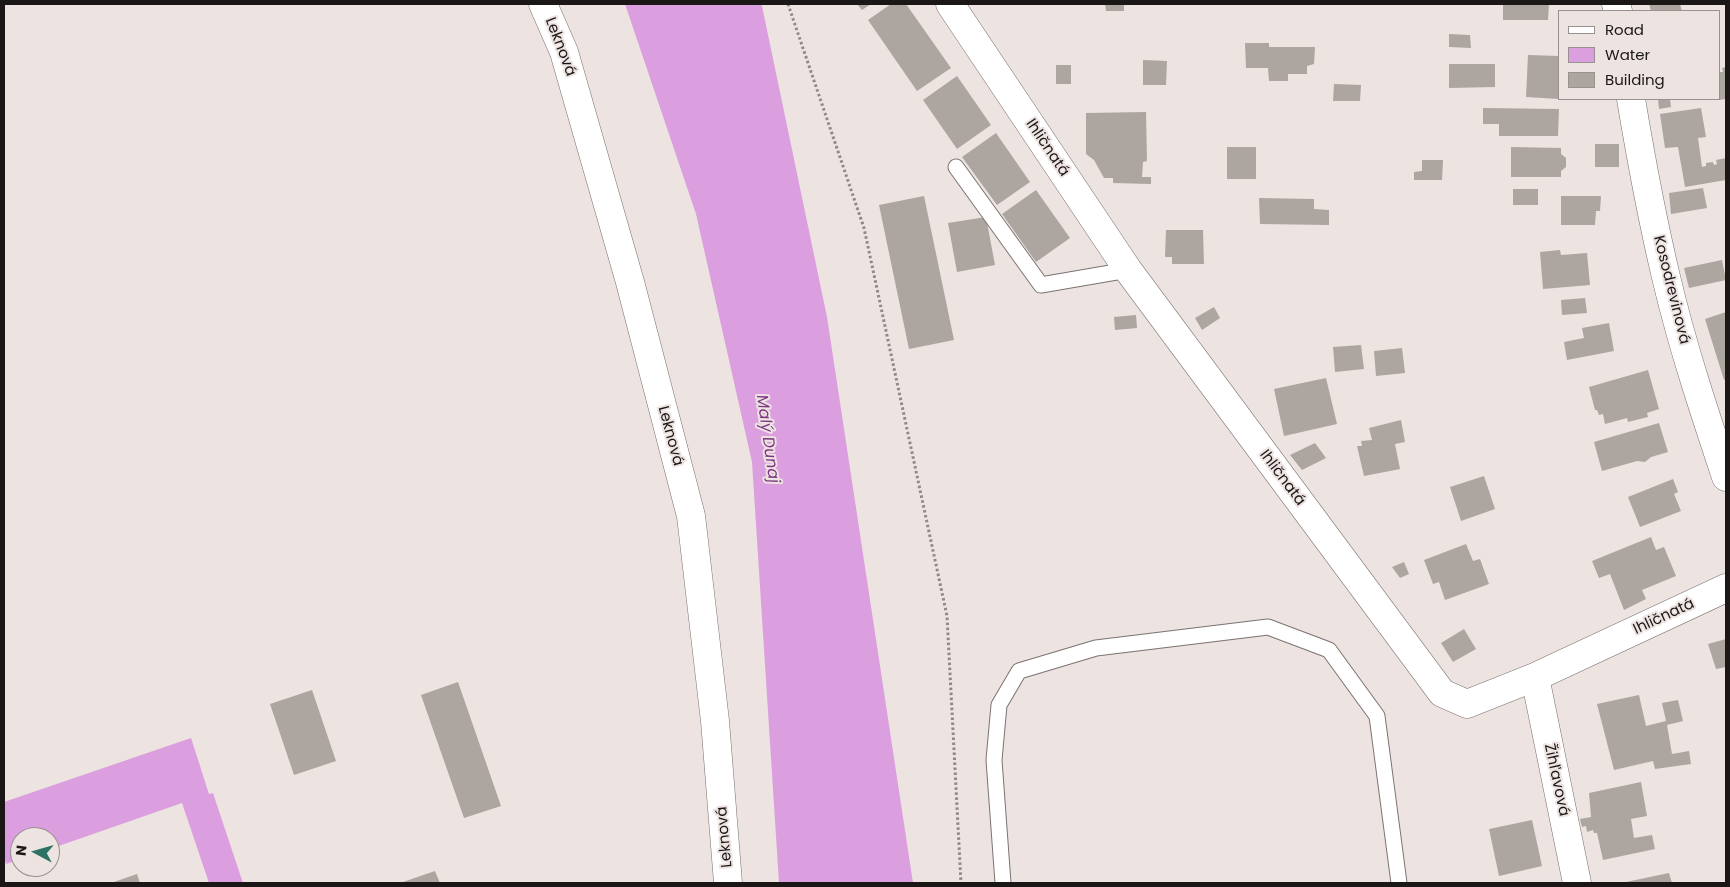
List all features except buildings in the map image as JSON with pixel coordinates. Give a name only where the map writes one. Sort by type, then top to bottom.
[{"type":"street","name":"Leknová","points":[[543,4],[564,52],[630,282],[691,516],[715,721],[728,883]]},
{"type":"street","name":"Ihličnatá","points":[[950,4],[1128,270],[1442,693],[1467,704],[1535,677],[1726,588]]},
{"type":"street","name":"Kosodrevinová","points":[[1631,100],[1644,181],[1666,279],[1696,387],[1726,477]]},
{"type":"street","name":"Žihľavová","points":[[1535,677],[1577,883]]},
{"type":"lane","points":[[956,167],[1041,285],[1128,270]]},
{"type":"lane","points":[[1003,883],[994,760],[999,706],[1019,671],[1096,648],[1268,627],[1329,650],[1377,716],[1399,883]]},
{"type":"path","points":[[788,4],[864,228],[946,616],[961,883]]},
{"type":"water","name":"Malý Dunaj","points":[[625,4],[761,4],[762,6],[827,317],[913,883],[779,883],[752,462],[696,214]]},
{"type":"water","points":[[191,738],[209,794],[213,793],[243,883],[209,883],[182,803],[60,846],[60,827],[10,827],[10,863],[6,864],[4,856],[4,802]]}]
